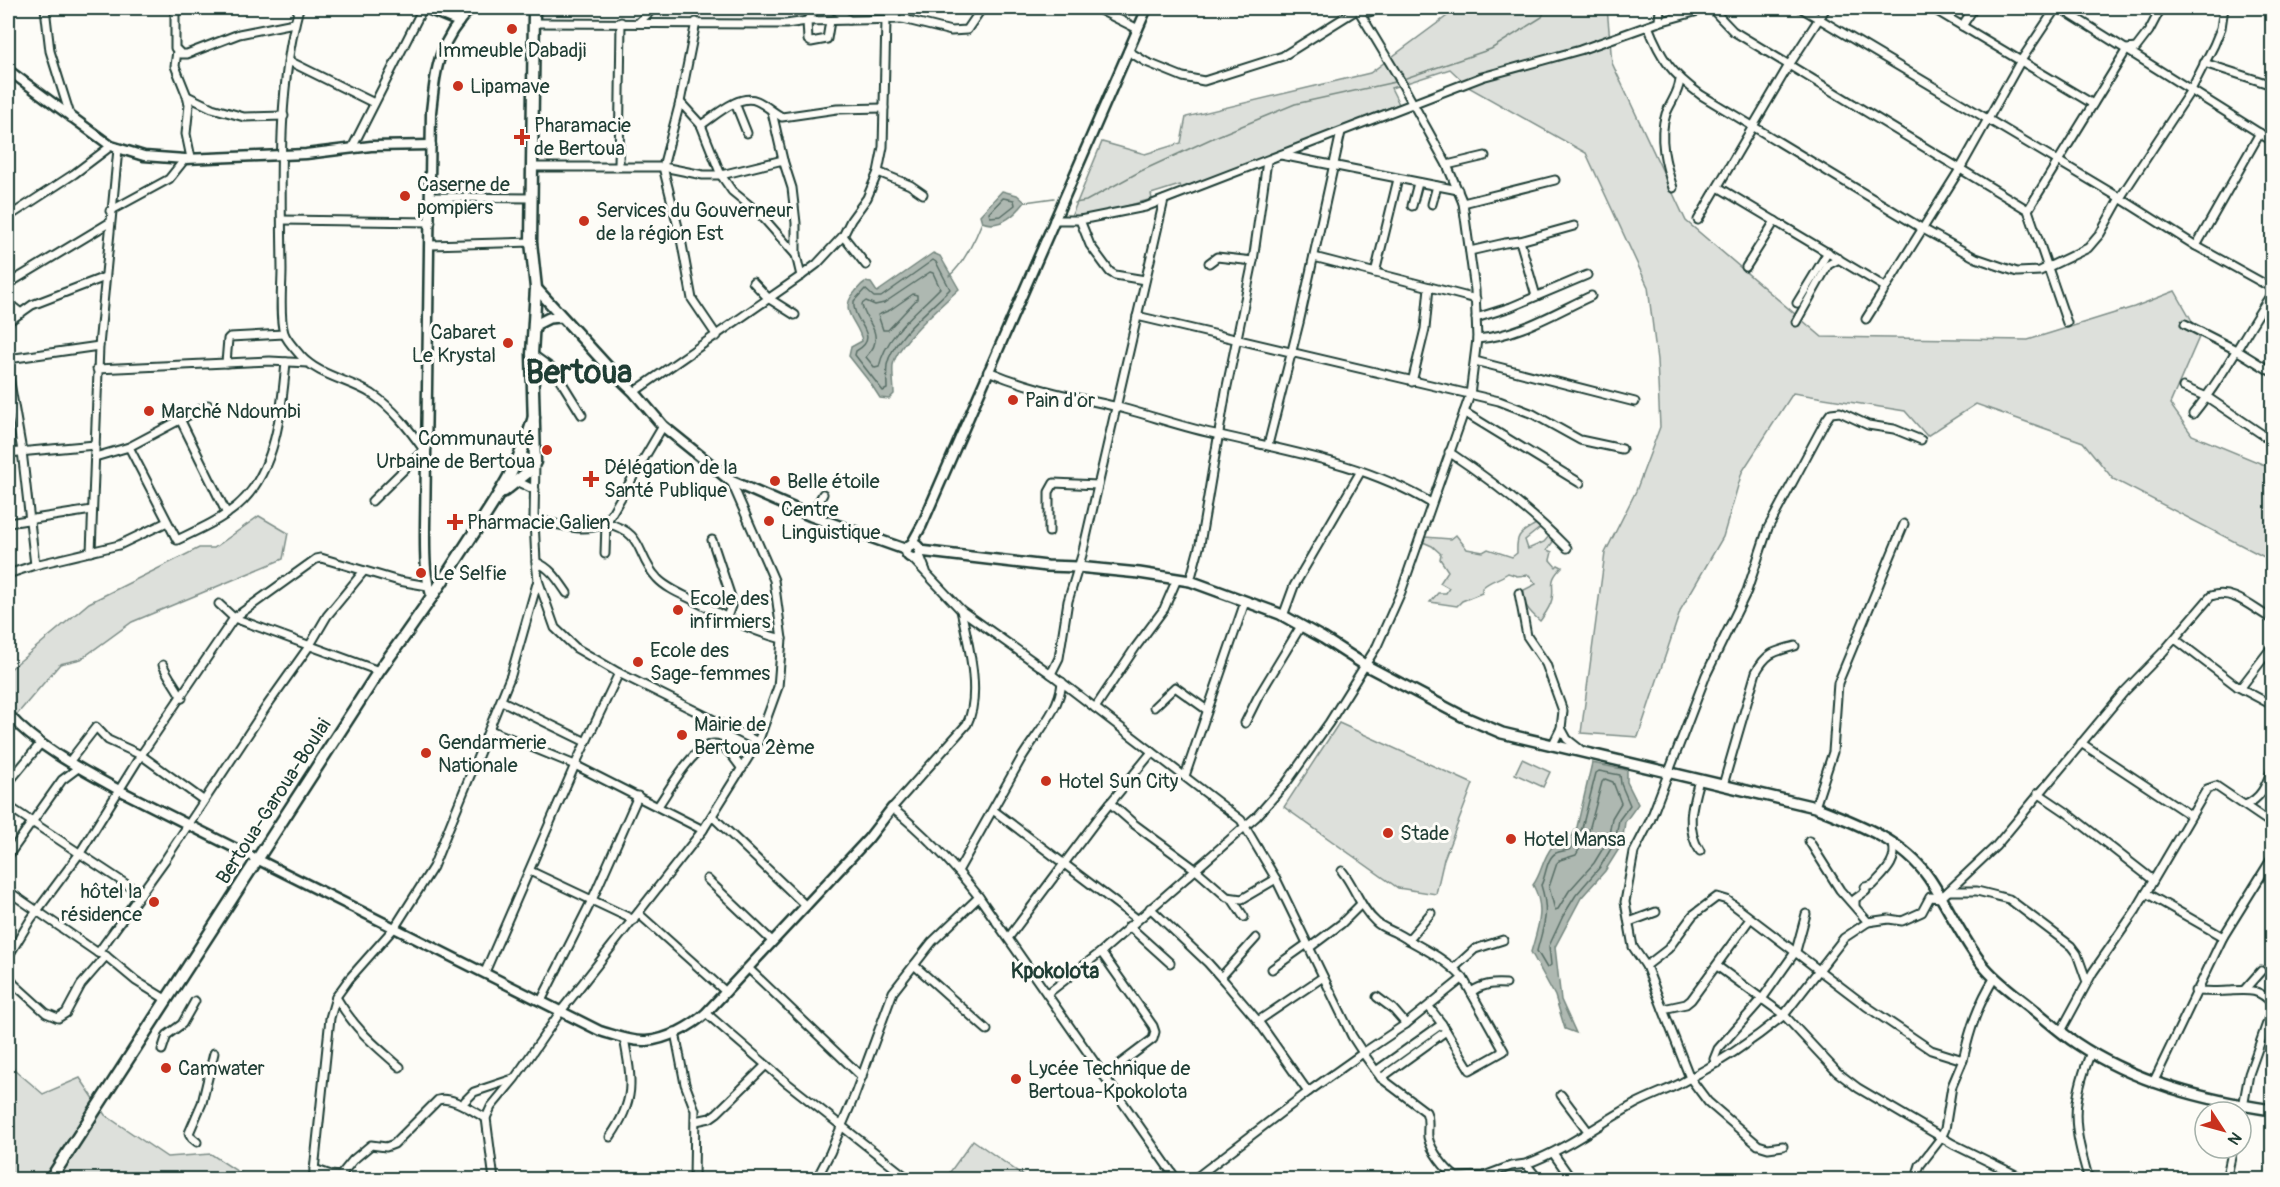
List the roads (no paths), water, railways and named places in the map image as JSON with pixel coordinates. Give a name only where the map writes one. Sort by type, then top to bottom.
[{"type":"highway","points":[[535,13],[531,242],[536,288],[532,354],[535,462]]},
{"type":"highway","name":"Bertoua-Garoua-Boulai","points":[[514,478],[534,417]]},
{"type":"highway","name":"Bertoua-Garoua-Boulai","points":[[50,1179],[379,671],[432,598],[499,495],[514,478],[535,462]]},
{"type":"main road","points":[[536,288],[663,426],[731,481],[811,516],[914,550],[1190,581],[1283,616],[1365,665],[1462,716],[1502,733],[1815,807],[1856,823],[1893,844],[1914,861],[1928,876],[1966,942],[1983,965],[2061,1031],[2091,1052],[2152,1083],[2220,1100]]},
{"type":"main road","points":[[535,328],[535,325],[542,321],[561,317]]},
{"type":"main road","points":[[2253,1107],[2272,1110]]},
{"type":"street","points":[[45,8],[50,51],[71,118]]},
{"type":"street","points":[[110,212],[169,179],[188,159],[186,134],[188,96],[174,66],[177,51],[175,48],[175,8]]},
{"type":"street","points":[[299,8],[294,23],[285,92],[282,155],[284,334],[303,358],[310,363],[371,393],[400,417],[426,449]]},
{"type":"street","points":[[352,148],[424,8],[459,22]]},
{"type":"street","points":[[432,598],[428,586],[425,557],[431,112],[440,53],[459,22],[471,8]]},
{"type":"street","points":[[638,22],[654,8]]},
{"type":"street","points":[[816,8],[807,21],[808,40],[811,42],[827,39],[830,21]]},
{"type":"street","points":[[833,8],[849,20]]},
{"type":"street","points":[[903,20],[910,8]]},
{"type":"street","points":[[535,13],[621,22],[786,24],[807,21],[903,20],[951,31],[967,30],[982,8]]},
{"type":"street","points":[[1096,8],[1138,29]]},
{"type":"street","points":[[1147,8],[988,371],[922,525],[914,550],[927,573],[961,610],[1062,682],[1228,809],[1246,826],[1276,879],[1352,1036],[1379,1075],[1426,1113],[1429,1119],[1428,1136],[1434,1151],[1456,1177],[1484,1176],[1552,1154],[1637,1103],[1690,1078],[1751,1042],[1784,1015],[1844,938],[1869,922],[1889,919],[1902,921],[1925,911],[1930,897],[1941,898],[1996,846],[2124,692],[2175,639],[2211,596],[2220,593],[2233,596],[2272,619]]},
{"type":"street","points":[[1128,51],[1155,66],[1190,79],[1203,81],[1283,56],[1357,8]]},
{"type":"street","points":[[1357,8],[1369,12],[1381,8]]},
{"type":"street","points":[[1047,994],[1101,952],[1246,826],[1287,782],[1329,723],[1377,646],[1401,592],[1470,395],[1477,339],[1476,299],[1463,203],[1447,165],[1357,8]]},
{"type":"street","points":[[1659,22],[1660,8]]},
{"type":"street","points":[[1054,220],[1080,220],[1145,207],[1482,77],[1580,50],[1659,22],[1710,8],[1733,31],[2028,210],[2067,323]]},
{"type":"street","points":[[1801,8],[2120,198],[2196,246],[2272,288]]},
{"type":"street","points":[[1698,220],[1789,65],[1826,8]]},
{"type":"street","points":[[1932,8],[2093,104]]},
{"type":"street","points":[[1962,26],[1974,8]]},
{"type":"street","points":[[1866,319],[1960,169],[2020,62],[2058,8],[2272,141]]},
{"type":"street","points":[[2127,49],[2136,48],[2149,31],[2161,8]]},
{"type":"street","points":[[1648,26],[1665,62],[1680,80],[1923,229],[1994,266],[2017,272],[2040,271],[2048,268],[2088,248],[2100,234],[2120,198],[2191,90],[2221,28],[2224,8]]},
{"type":"street","points":[[634,392],[801,276],[817,264],[843,236],[867,198],[878,172],[883,147],[886,20]]},
{"type":"street","points":[[620,166],[621,22]]},
{"type":"street","points":[[696,22],[680,102],[663,167],[693,299],[717,336]]},
{"type":"street","points":[[177,51],[187,54],[239,34],[294,23]]},
{"type":"street","points":[[2028,210],[2127,49]]},
{"type":"street","points":[[289,61],[374,104]]},
{"type":"street","points":[[2204,63],[2272,85]]},
{"type":"street","points":[[8,72],[115,148],[144,156],[188,159],[282,155],[371,146],[431,145]]},
{"type":"street","points":[[1673,188],[1665,164],[1664,140],[1666,114],[1679,92],[1680,80]]},
{"type":"street","points":[[188,96],[212,108],[244,117],[284,116]]},
{"type":"street","points":[[701,125],[735,103],[750,99],[756,100],[782,117],[837,109],[884,108]]},
{"type":"street","points":[[680,102],[701,125],[721,174],[732,191],[759,213],[796,255]]},
{"type":"street","points":[[735,103],[747,133]]},
{"type":"street","points":[[772,112],[792,188],[796,223],[796,255],[801,276]]},
{"type":"street","points":[[1268,445],[1314,258],[1341,132]]},
{"type":"street","points":[[2196,246],[2260,134]]},
{"type":"street","points":[[91,552],[99,346],[115,148]]},
{"type":"street","points":[[8,217],[115,148]]},
{"type":"street","points":[[1278,154],[1458,190]]},
{"type":"street","points":[[1447,165],[1485,156]]},
{"type":"street","points":[[533,167],[663,167],[703,175],[721,174],[783,160]]},
{"type":"street","points":[[1190,581],[1202,534],[1236,338],[1253,261],[1267,161]]},
{"type":"street","points":[[878,172],[910,185],[923,194]]},
{"type":"street","points":[[1375,273],[1398,179]]},
{"type":"street","points":[[1463,203],[1555,180]]},
{"type":"street","points":[[1412,206],[1418,183]]},
{"type":"street","points":[[1432,204],[1437,186]]},
{"type":"street","points":[[1718,187],[1885,287]]},
{"type":"street","points":[[431,197],[532,198]]},
{"type":"street","points":[[1051,674],[1059,658],[1068,601],[1098,485],[1164,200]]},
{"type":"street","points":[[282,220],[431,222]]},
{"type":"street","points":[[1080,220],[1090,245],[1110,273],[1145,280]]},
{"type":"street","points":[[1746,267],[1775,221]]},
{"type":"street","points":[[8,284],[109,223]]},
{"type":"street","points":[[1470,251],[1521,241],[1574,226]]},
{"type":"street","points":[[843,236],[866,265]]},
{"type":"street","points":[[1521,241],[1536,296]]},
{"type":"street","points":[[430,245],[531,242]]},
{"type":"street","points":[[1797,303],[1828,252]]},
{"type":"street","points":[[1209,263],[1217,257],[1253,261]]},
{"type":"street","points":[[1314,258],[1476,299]]},
{"type":"street","points":[[1796,322],[1827,265],[1839,259]]},
{"type":"street","points":[[1476,318],[1587,275]]},
{"type":"street","points":[[8,322],[49,298],[105,276]]},
{"type":"street","points":[[753,282],[768,298],[795,315]]},
{"type":"street","points":[[1412,381],[1425,329],[1429,287]]},
{"type":"street","points":[[2193,414],[2238,351],[2252,322],[2272,293]]},
{"type":"street","points":[[1477,339],[1494,338],[1517,330],[1591,296]]},
{"type":"street","points":[[8,303],[21,313]]},
{"type":"street","points":[[1137,316],[1512,405],[1580,440],[1622,449]]},
{"type":"street","points":[[2185,324],[2238,351],[2272,372]]},
{"type":"street","points":[[226,363],[228,338],[284,334]]},
{"type":"street","points":[[8,359],[99,346]]},
{"type":"street","points":[[532,354],[554,370],[582,415]]},
{"type":"street","points":[[1475,361],[1635,402]]},
{"type":"street","points":[[129,447],[177,540],[227,514],[252,491],[267,459],[283,407],[286,362]]},
{"type":"street","points":[[98,369],[226,363],[310,363]]},
{"type":"street","points":[[8,371],[22,451],[35,565]]},
{"type":"street","points":[[988,371],[1020,384],[1218,435],[1268,445],[1361,471],[1402,486],[1431,502]]},
{"type":"street","points":[[2183,387],[2207,397],[2272,441]]},
{"type":"street","points":[[95,457],[129,447],[208,405]]},
{"type":"street","points":[[1464,412],[1580,483]]},
{"type":"street","points":[[1783,1146],[1768,1148],[1758,1145],[1708,1102],[1690,1078],[1646,966],[1633,947],[1625,902],[1634,852],[1650,821],[1709,667],[1747,591],[1768,528],[1826,420],[1832,413],[1840,412],[1868,425],[1894,429],[1921,440]]},
{"type":"street","points":[[180,419],[227,514]]},
{"type":"street","points":[[605,554],[606,523],[663,426]]},
{"type":"street","points":[[8,453],[95,445]]},
{"type":"street","points":[[372,501],[426,449]]},
{"type":"street","points":[[1449,452],[1479,472],[1567,548]]},
{"type":"street","points":[[521,455],[535,462],[534,519],[538,580],[555,628],[576,648],[619,673],[758,742]]},
{"type":"street","points":[[1283,616],[1294,586],[1361,471]]},
{"type":"street","points":[[514,478],[535,490]]},
{"type":"street","points":[[494,1179],[486,1118],[500,1094],[515,1078],[561,1011],[704,830],[758,742],[778,687],[782,639],[774,580],[731,481]]},
{"type":"street","points":[[1048,532],[1048,492],[1054,483],[1098,485]]},
{"type":"street","points":[[811,516],[824,494]]},
{"type":"street","points":[[8,523],[92,510]]},
{"type":"street","points":[[534,519],[571,528],[596,527],[606,523],[617,526],[636,539],[650,569],[663,583],[756,632],[782,639]]},
{"type":"street","points":[[8,574],[35,565],[119,545],[167,522]]},
{"type":"street","points":[[1815,807],[1833,752],[1838,683],[1904,524]]},
{"type":"street","points":[[712,540],[731,597],[727,617]]},
{"type":"street","points":[[8,957],[37,910],[80,853],[141,755],[182,698],[234,618],[315,559],[321,558],[399,581],[428,586]]},
{"type":"street","points":[[536,562],[545,566],[567,593]]},
{"type":"street","points":[[98,953],[141,894],[310,645],[327,616],[364,571]]},
{"type":"street","points":[[1095,708],[1164,609],[1177,579]]},
{"type":"street","points":[[313,1179],[330,1018],[336,997],[395,927],[433,867],[502,700],[538,580]]},
{"type":"street","points":[[1519,593],[1527,636],[1546,664],[1563,711],[1561,728],[1552,746]]},
{"type":"street","points":[[1185,776],[1245,602]]},
{"type":"street","points":[[219,604],[234,618],[379,671]]},
{"type":"street","points":[[8,714],[41,743],[78,768],[119,790],[600,1031],[646,1041],[685,1028],[706,1013],[868,839],[892,808],[967,724],[973,713],[972,679],[969,644],[961,610]]},
{"type":"street","points":[[1245,723],[1301,626]]},
{"type":"street","points":[[2175,639],[2238,687],[2272,705]]},
{"type":"street","points":[[1722,785],[1756,672],[1763,659],[1769,654],[1795,646]]},
{"type":"street","points":[[2238,687],[2242,686],[2272,647]]},
{"type":"street","points":[[164,665],[168,677],[182,698]]},
{"type":"street","points":[[485,972],[575,765],[619,673]]},
{"type":"street","points":[[958,871],[1022,757],[1050,713],[1061,692],[1062,682]]},
{"type":"street","points":[[1154,707],[1175,687],[1207,710]]},
{"type":"street","points":[[502,700],[586,742]]},
{"type":"street","points":[[69,762],[96,727],[113,744],[141,755],[203,800]]},
{"type":"street","points":[[1561,728],[1567,739],[1585,754]]},
{"type":"street","points":[[490,730],[575,765],[704,830]]},
{"type":"street","points":[[8,783],[41,743]]},
{"type":"street","points":[[658,806],[687,764],[702,747],[711,743],[727,750],[742,769]]},
{"type":"street","points":[[2081,743],[2190,815]]},
{"type":"street","points":[[1009,937],[1110,803],[1152,752]]},
{"type":"street","points":[[8,856],[62,780],[78,768]]},
{"type":"street","points":[[2245,805],[2253,802],[2262,793],[2272,769]]},
{"type":"street","points":[[1699,780],[1692,803],[1690,828],[1693,840],[1700,851]]},
{"type":"street","points":[[2061,1031],[2087,982],[2136,910],[2207,789],[2216,786],[2272,824]]},
{"type":"street","points":[[2038,794],[2066,812],[2153,880]]},
{"type":"street","points":[[542,1001],[592,900],[638,796]]},
{"type":"street","points":[[1110,803],[1134,824],[1196,869],[1223,895],[1232,899],[1242,899],[1276,879]]},
{"type":"street","points":[[8,806],[141,894]]},
{"type":"street","points":[[892,808],[916,827],[979,897],[1177,1179]]},
{"type":"street","points":[[993,810],[1137,919]]},
{"type":"street","points":[[712,816],[806,906]]},
{"type":"street","points":[[1809,841],[1840,890],[1869,922]]},
{"type":"street","points":[[1859,910],[1854,905],[1856,899],[1866,891],[1866,887],[1873,885],[1893,862],[1895,850],[1893,844]]},
{"type":"street","points":[[2152,1083],[2223,937],[2272,858]]},
{"type":"street","points":[[530,871],[592,900],[636,917],[726,992]]},
{"type":"street","points":[[1342,871],[1361,904],[1378,924],[1454,968],[1463,978],[1504,1051],[1470,1070],[1429,1007]]},
{"type":"street","points":[[707,879],[772,941]]},
{"type":"street","points":[[8,891],[98,953],[106,956],[136,981],[167,1000]]},
{"type":"street","points":[[1949,891],[1992,894],[2018,905],[2071,946],[2077,954],[2087,982]]},
{"type":"street","points":[[2146,893],[2223,937]]},
{"type":"street","points":[[816,1179],[830,1153],[862,1077],[880,1022],[893,992],[932,942],[979,897]]},
{"type":"street","points":[[1646,966],[1668,949],[1693,915],[1717,897],[1727,900],[1859,1000],[1931,1050],[1962,1060]]},
{"type":"street","points":[[1232,899],[1244,917]]},
{"type":"street","points":[[1272,969],[1341,924],[1361,904]]},
{"type":"street","points":[[1150,908],[1221,976],[1258,1021],[1308,1092]]},
{"type":"street","points":[[1629,922],[1656,912]]},
{"type":"street","points":[[1408,940],[1431,913]]},
{"type":"street","points":[[1718,1063],[1714,1059],[1718,1049],[1762,999],[1796,951],[1806,914]]},
{"type":"street","points":[[1663,1009],[1686,1004],[1691,1000],[1750,919]]},
{"type":"street","points":[[1130,926],[1170,963]]},
{"type":"street","points":[[1221,976],[1256,938]]},
{"type":"street","points":[[1454,968],[1475,949],[1503,940]]},
{"type":"street","points":[[1101,952],[1155,1032],[1153,1039],[1104,1076]]},
{"type":"street","points":[[8,975],[14,984],[46,1013],[58,1018],[66,1013],[81,985],[106,956]]},
{"type":"street","points":[[914,965],[987,1029]]},
{"type":"street","points":[[1717,966],[1784,1015],[1837,1072],[1887,1107],[1941,1138],[2026,1179]]},
{"type":"street","points":[[748,968],[862,1077]]},
{"type":"street","points":[[2245,989],[2261,971]]},
{"type":"street","points":[[1258,1021],[1323,977]]},
{"type":"street","points":[[1918,1171],[1941,1138],[1947,1121],[1952,1086],[1974,1016],[1981,999],[1995,977]]},
{"type":"street","points":[[1193,1179],[1308,1092],[1429,1007],[1463,978]]},
{"type":"street","points":[[1471,992],[1494,982],[1506,984]]},
{"type":"street","points":[[2195,991],[2228,992],[2245,989],[2267,998],[2272,1006],[2249,1074],[2245,1100]]},
{"type":"street","points":[[336,997],[359,1030],[400,1067]]},
{"type":"street","points":[[1377,997],[1393,1009],[1406,1024]]},
{"type":"street","points":[[162,1050],[166,1035],[182,1024],[195,1001]]},
{"type":"street","points":[[706,1013],[766,1065],[910,1179]]},
{"type":"street","points":[[1379,1075],[1442,1024]]},
{"type":"street","points":[[1379,1075],[1446,1031]]},
{"type":"street","points":[[675,1032],[685,1084],[699,1120],[694,1179]]},
{"type":"street","points":[[610,1137],[623,1119],[631,1086],[624,1038]]},
{"type":"street","points":[[2089,1179],[2077,1136],[2075,1110],[2082,1074],[2091,1052]]},
{"type":"street","points":[[197,1142],[189,1132],[202,1103],[214,1053]]},
{"type":"street","points":[[699,1120],[710,1118],[717,1113],[766,1065]]},
{"type":"street","points":[[465,1101],[474,1092],[515,1078]]},
{"type":"street","points":[[1561,1095],[1588,1131]]},
{"type":"street","points":[[314,1169],[340,1176],[353,1160],[371,1145],[386,1147],[394,1144],[438,1100],[445,1098],[486,1118]]},
{"type":"street","points":[[1552,1154],[1572,1179]]},
{"type":"street","points":[[2226,1179],[2230,1160]]},
{"type":"street","points":[[1526,1164],[1539,1179]]},
{"type":"water","points":[[1002,191],[1017,195],[1025,202],[1017,212],[1001,222],[989,224],[982,222],[980,215]]},
{"type":"water","points":[[933,253],[940,256],[959,289],[911,335],[903,346],[893,365],[894,394],[889,399],[880,398],[849,356],[851,347],[862,341],[849,311],[850,299],[865,282],[871,283],[877,292]]},
{"type":"water","points":[[1592,763],[1627,770],[1627,782],[1638,804],[1625,822],[1622,844],[1605,871],[1581,898],[1555,947],[1561,1000],[1576,1033],[1565,1029],[1555,996],[1531,952],[1540,918],[1539,902],[1533,885],[1552,847],[1567,845],[1577,827]]},
{"type":"waterway","points":[[1406,78],[1491,49],[1542,17],[1546,8]]},
{"type":"waterway","points":[[1075,203],[1086,201],[1141,171],[1215,137],[1295,104],[1395,82]]},
{"type":"waterway","points":[[1025,202],[1054,198]]},
{"type":"waterway","points":[[949,276],[964,258],[982,222]]},
{"type":"place","name":"Immeuble Dabadji","points":[[512,29]]},
{"type":"place","name":"Lipamave","points":[[458,86]]},
{"type":"place","name":"Pharamacie de Bertoua","points":[[522,137]]},
{"type":"place","name":"Caserne de pompiers","points":[[405,196]]},
{"type":"place","name":"Services du Gouverneur de la région Est","points":[[584,221]]},
{"type":"place","name":"Cabaret Le Krystal","points":[[508,343]]},
{"type":"place","name":"Pain d'or","points":[[1013,400]]},
{"type":"place","name":"Marché Ndoumbi","points":[[149,411]]},
{"type":"place","name":"Communauté Urbaine de Bertoua","points":[[547,450]]},
{"type":"place","name":"Délégation de la Santé Publique","points":[[591,479]]},
{"type":"place","name":"Belle étoile","points":[[775,481]]},
{"type":"place","name":"Centre Linguistique","points":[[769,521]]},
{"type":"place","name":"Pharmacie Galien","points":[[455,522]]},
{"type":"place","name":"Le Selfie","points":[[421,573]]},
{"type":"place","name":"Ecole des infirmiers","points":[[678,610]]},
{"type":"place","name":"Ecole des Sage-femmes","points":[[638,662]]},
{"type":"place","name":"Mairie de Bertoua 2ème","points":[[682,735]]},
{"type":"place","name":"Gendarmerie Nationale","points":[[426,753]]},
{"type":"place","name":"Hotel Sun City","points":[[1046,781]]},
{"type":"place","name":"Stade","points":[[1388,833]]},
{"type":"place","name":"Hotel Mansa","points":[[1511,839]]},
{"type":"place","name":"hôtel la résidence","points":[[154,902]]},
{"type":"place","name":"Camwater","points":[[166,1068]]},
{"type":"place","name":"Lycée Technique de Bertoua-Kpokolota","points":[[1016,1079]]},
{"type":"district","name":"Bertoua","points":[[579,372]]},
{"type":"district","name":"Kpokolota","points":[[1055,971]]}]
